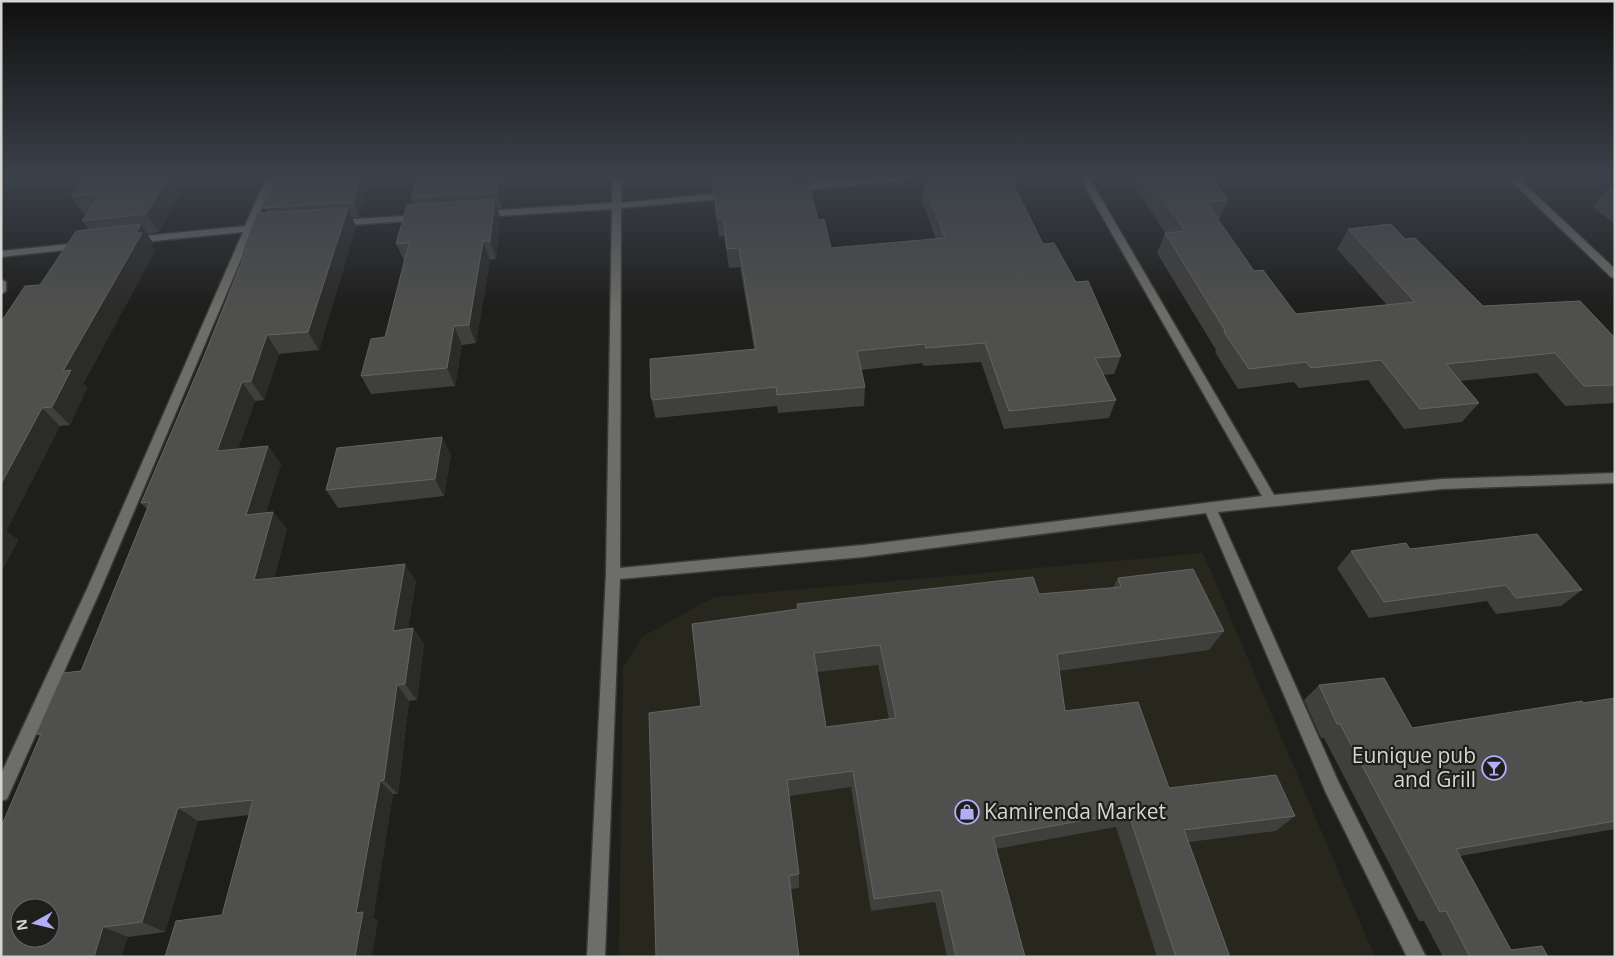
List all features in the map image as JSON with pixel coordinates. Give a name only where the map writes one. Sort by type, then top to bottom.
[{"type":"street","points":[[1,794],[94,589],[252,221]]},
{"type":"street","points":[[328,223],[366,221]]},
{"type":"street","points":[[596,957],[613,574],[617,221]]},
{"type":"street","points":[[1109,221],[1271,500]]},
{"type":"street","points":[[1557,221],[1615,275]]},
{"type":"street","points":[[120,242],[278,226]]},
{"type":"street","points":[[1,254],[90,245]]},
{"type":"street","points":[[1,282],[1,291]]},
{"type":"street","points":[[613,574],[863,551],[1271,500],[1442,484],[1615,478]]},
{"type":"street","points":[[1210,508],[1332,787],[1417,957]]},
{"type":"shaded area","name":"Kamirenda Market","points":[[1203,553],[1375,957],[619,957],[623,667],[642,637],[714,597]]},
{"type":"building","points":[[254,221],[344,221],[308,332],[267,335],[251,381],[242,382],[217,451],[268,446],[246,515],[273,512],[254,580],[405,564],[393,631],[413,628],[405,684],[397,685],[384,780],[380,781],[356,913],[363,912],[355,957],[165,957],[176,921],[222,915],[253,800],[178,808],[142,922],[103,927],[94,957],[1,957],[1,827],[41,734],[36,734],[63,673],[81,671],[150,502],[141,503],[204,356],[247,249],[243,250]]},
{"type":"building","points":[[403,221],[492,221],[490,241],[483,241],[469,325],[454,326],[447,368],[361,376],[371,339],[385,337],[409,243],[396,244]]},
{"type":"building","points":[[723,221],[824,221],[831,248],[945,238],[938,221],[1031,221],[1043,244],[1054,243],[1076,282],[1088,281],[1121,356],[1095,358],[1116,400],[1009,411],[985,343],[926,348],[925,344],[857,351],[865,387],[777,395],[776,387],[653,400],[651,397],[650,359],[756,349],[739,248],[727,249]]},
{"type":"building","points":[[1178,221],[1219,221],[1254,271],[1263,270],[1296,314],[1415,302],[1348,229],[1391,224],[1405,239],[1415,238],[1483,306],[1580,301],[1615,338],[1615,385],[1584,386],[1555,353],[1446,364],[1479,403],[1420,409],[1381,360],[1311,368],[1306,362],[1249,369],[1224,332],[1226,332],[1165,233],[1185,231]]},
{"type":"building","points":[[141,224],[136,233],[142,233],[63,371],[71,370],[52,407],[42,408],[1,484],[1,322],[25,286],[40,285],[76,231]]},
{"type":"building","points":[[442,437],[435,479],[326,490],[337,448]]},
{"type":"building","points":[[1537,534],[1582,590],[1516,598],[1506,585],[1384,602],[1351,551],[1406,543],[1410,549]]},
{"type":"building","points":[[1193,569],[1224,631],[1057,654],[1065,711],[1138,702],[1169,788],[1276,775],[1295,816],[1184,830],[1230,957],[1176,957],[1128,812],[993,837],[1025,957],[956,957],[941,890],[874,899],[853,771],[787,780],[799,874],[789,876],[799,957],[656,957],[649,713],[701,706],[692,624],[798,609],[797,604],[1033,577],[1039,594],[1121,587],[1118,578]],"holes":[[[880,645],[896,718],[826,727],[814,653]]]},
{"type":"building","points":[[1384,678],[1412,728],[1582,701],[1583,703],[1615,698],[1615,821],[1456,849],[1511,950],[1542,946],[1548,957],[1470,957],[1446,911],[1440,912],[1340,724],[1337,724],[1319,685]]},
{"type":"place","name":"Eunique pub and Grill","points":[[1494,768]]},
{"type":"place","name":"Kamirenda Market","points":[[967,812]]}]
